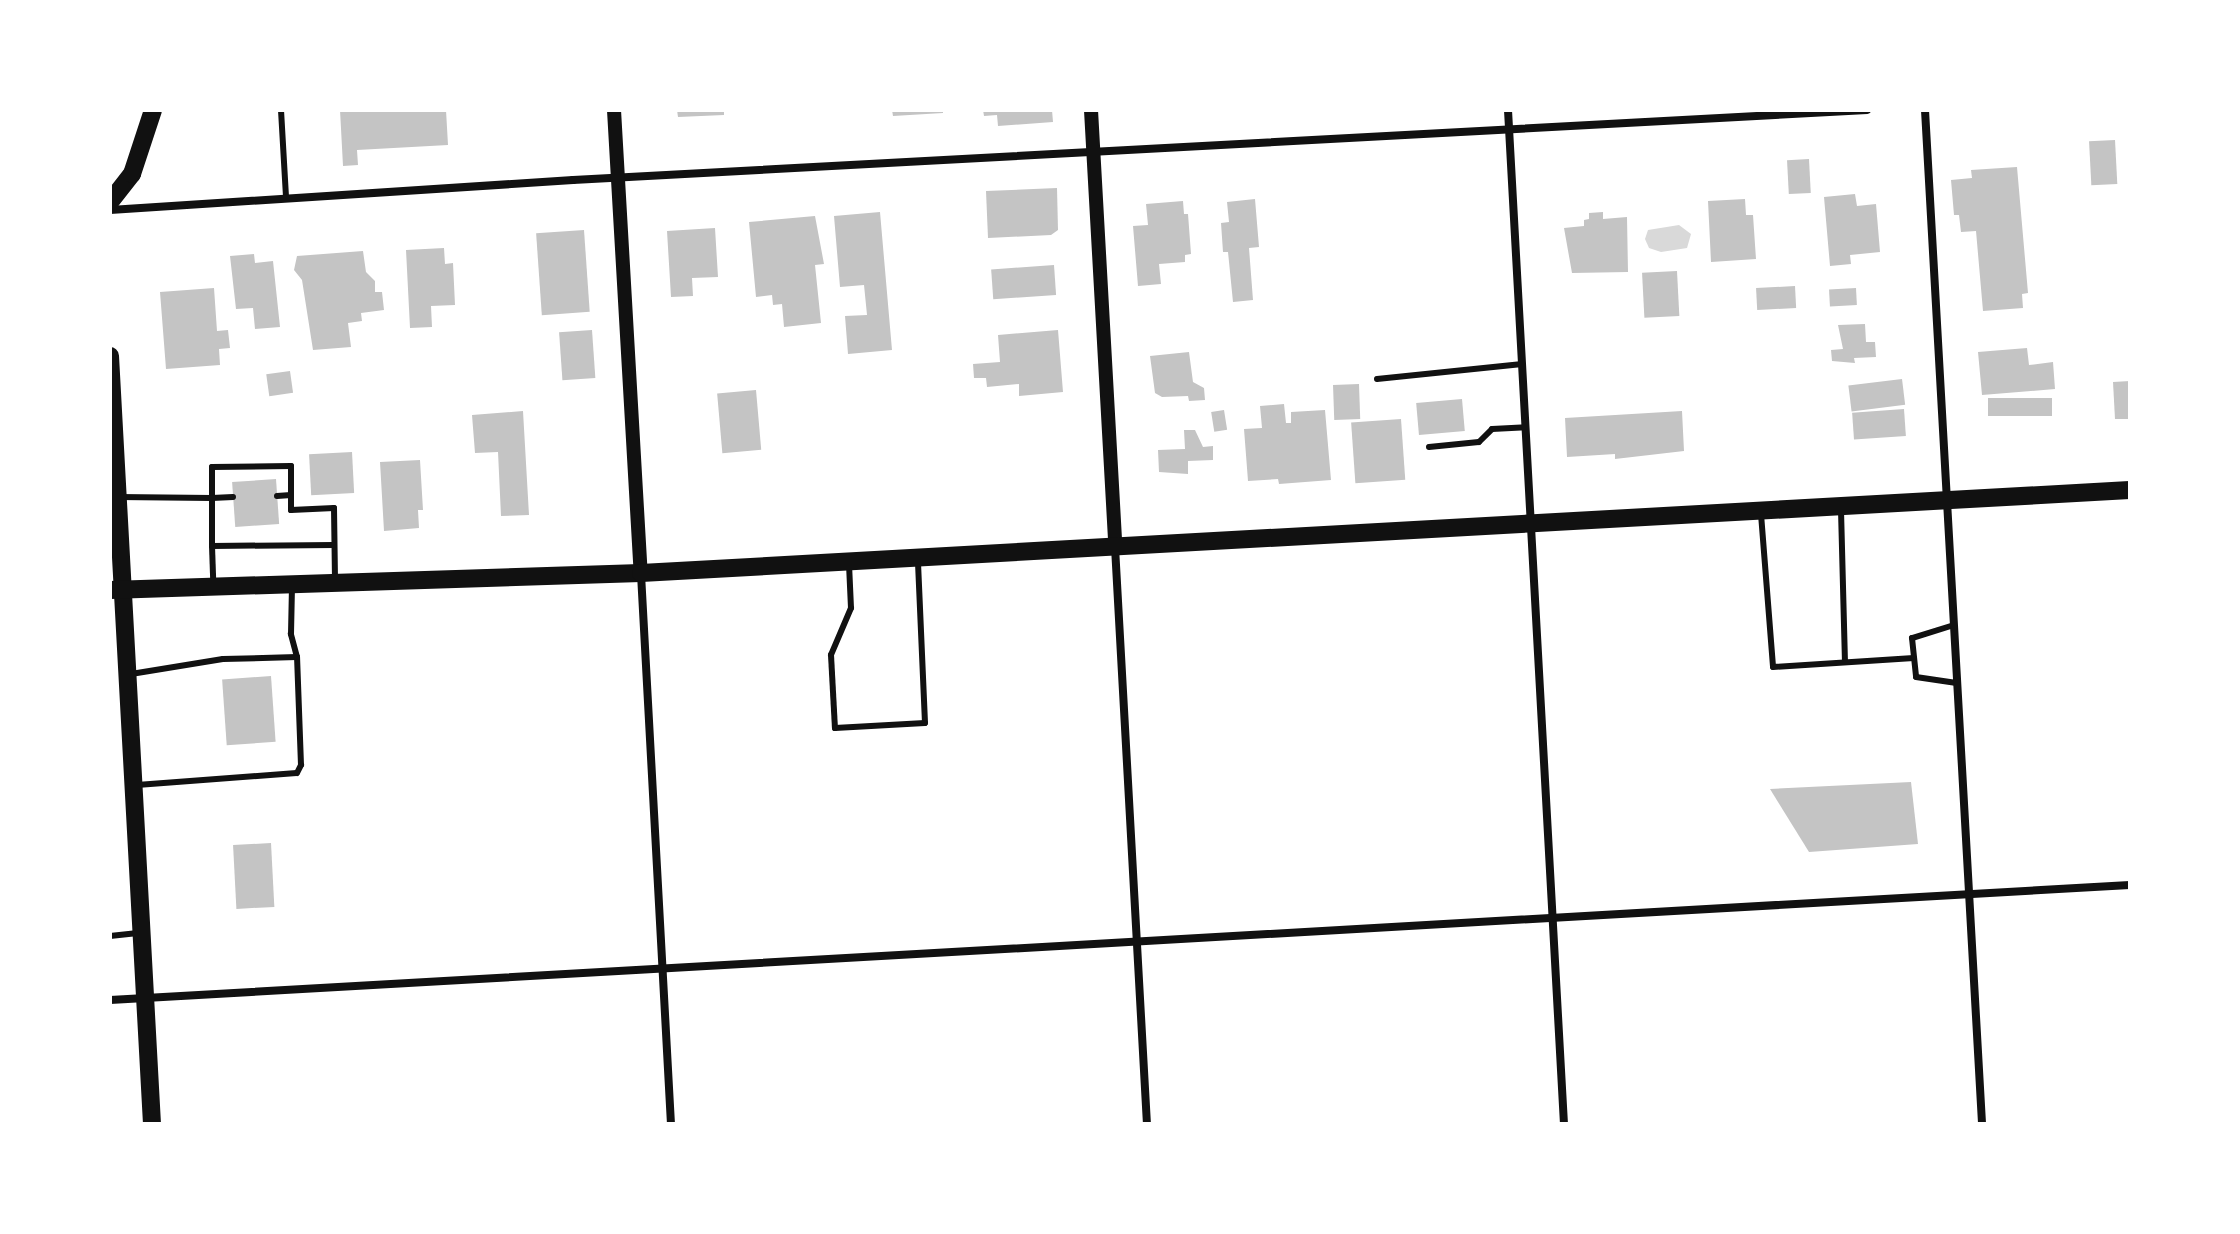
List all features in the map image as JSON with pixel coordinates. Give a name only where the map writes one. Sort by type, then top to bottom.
[{"type":"main road","points":[[110,202],[132,174],[153,110]]},
{"type":"main road","points":[[110,356],[117,497],[116,590],[128,674],[152,1124]]},
{"type":"main road","points":[[116,590],[641,573],[2130,490]]},
{"type":"street","points":[[614,110],[671,1124]]},
{"type":"street","points":[[1091,110],[1147,1124]]},
{"type":"street","points":[[1508,110],[1564,1124]]},
{"type":"street","points":[[110,210],[1867,110]]},
{"type":"street","points":[[1925,110],[1982,1124]]},
{"type":"street","points":[[110,1000],[2130,885]]},
{"type":"lane","points":[[281,110],[286,198]]},
{"type":"lane","points":[[1377,379],[1522,364]]},
{"type":"lane","points":[[1429,447],[1479,442],[1492,429],[1526,427]]},
{"type":"lane","points":[[213,587],[212,467],[291,466],[291,510],[334,508],[335,584]]},
{"type":"lane","points":[[277,496],[291,495]]},
{"type":"lane","points":[[117,497],[233,497]]},
{"type":"lane","points":[[1841,506],[1845,662]]},
{"type":"lane","points":[[1761,511],[1773,667],[1914,658]]},
{"type":"lane","points":[[212,546],[334,545]]},
{"type":"lane","points":[[848,562],[851,608],[831,655],[835,728],[925,723],[918,558]]},
{"type":"lane","points":[[134,785],[297,773],[301,765],[297,657],[291,634],[292,585]]},
{"type":"lane","points":[[1954,625],[1912,638],[1916,677],[1957,683]]},
{"type":"lane","points":[[128,674],[223,659],[297,657]]},
{"type":"lane","points":[[110,936],[141,932]]},
{"type":"shaded area","points":[[1679,225],[1691,234],[1687,248],[1661,252],[1649,248],[1645,239],[1648,230]]},
{"type":"building","points":[[340,110],[446,110],[448,145],[357,150],[358,165],[343,166]]},
{"type":"building","points":[[677,110],[724,110],[724,115],[678,117]]},
{"type":"building","points":[[892,110],[943,110],[943,113],[893,116]]},
{"type":"building","points":[[983,110],[1052,110],[1053,122],[998,126],[997,115],[984,116]]},
{"type":"building","points":[[2115,140],[2117,184],[2091,185],[2089,141]]},
{"type":"building","points":[[1809,159],[1811,193],[1789,194],[1787,160]]},
{"type":"building","points":[[2017,167],[2028,293],[2022,294],[2023,308],[1983,311],[1976,231],[1961,232],[1959,215],[1954,215],[1951,180],[1972,178],[1971,170]]},
{"type":"building","points":[[1057,188],[1058,230],[1051,235],[988,238],[986,191]]},
{"type":"building","points":[[1855,194],[1857,206],[1876,204],[1880,252],[1850,255],[1851,264],[1830,266],[1824,197]]},
{"type":"building","points":[[1255,199],[1259,247],[1249,248],[1253,300],[1233,302],[1228,252],[1223,252],[1221,223],[1229,222],[1227,202]]},
{"type":"building","points":[[1745,199],[1746,215],[1753,215],[1756,259],[1711,262],[1708,201]]},
{"type":"building","points":[[1183,201],[1184,214],[1188,214],[1191,254],[1185,255],[1185,262],[1159,264],[1161,284],[1138,286],[1133,226],[1148,225],[1146,204]]},
{"type":"building","points":[[880,212],[892,350],[848,354],[845,316],[867,315],[864,285],[840,287],[834,216]]},
{"type":"building","points":[[1603,212],[1603,219],[1627,217],[1628,272],[1572,273],[1564,228],[1584,226],[1589,213]]},
{"type":"building","points":[[815,216],[824,264],[815,265],[821,323],[784,327],[782,304],[773,305],[772,295],[756,297],[749,222]]},
{"type":"building","points":[[715,228],[718,277],[692,278],[693,296],[671,297],[667,231]]},
{"type":"building","points":[[584,230],[590,312],[542,315],[536,233]]},
{"type":"building","points":[[444,248],[445,264],[453,263],[455,305],[431,306],[432,327],[410,328],[406,250]]},
{"type":"building","points":[[363,251],[366,272],[375,281],[375,292],[382,292],[384,310],[361,313],[362,321],[348,323],[351,347],[313,350],[302,280],[294,270],[297,256]]},
{"type":"building","points":[[254,254],[255,263],[273,261],[280,327],[255,329],[253,308],[236,309],[230,256]]},
{"type":"building","points":[[1054,265],[1056,295],[993,299],[991,269]]},
{"type":"building","points":[[1677,271],[1679,316],[1644,318],[1642,273]]},
{"type":"building","points":[[1795,286],[1796,308],[1757,310],[1756,288]]},
{"type":"building","points":[[214,288],[217,331],[228,330],[230,348],[219,349],[220,365],[166,369],[160,292]]},
{"type":"building","points":[[1856,288],[1857,305],[1830,306],[1829,289]]},
{"type":"building","points":[[1865,324],[1866,342],[1875,342],[1876,357],[1854,358],[1855,363],[1832,361],[1831,350],[1843,349],[1838,325]]},
{"type":"building","points":[[592,330],[595,378],[562,380],[559,332]]},
{"type":"building","points":[[1058,330],[1063,392],[1019,396],[1019,384],[987,387],[986,378],[974,378],[973,364],[1000,362],[998,335]]},
{"type":"building","points":[[2027,348],[2029,365],[2053,362],[2055,389],[1982,395],[1978,352]]},
{"type":"building","points":[[1189,352],[1193,382],[1204,388],[1205,400],[1189,401],[1188,396],[1162,397],[1155,393],[1150,356]]},
{"type":"building","points":[[290,371],[293,393],[269,396],[266,374]]},
{"type":"building","points":[[1902,379],[1905,405],[1852,411],[1848,386]]},
{"type":"building","points":[[2130,381],[2130,419],[2115,419],[2113,382]]},
{"type":"building","points":[[1359,384],[1360,419],[1334,420],[1333,385]]},
{"type":"building","points":[[756,390],[761,450],[722,453],[717,393]]},
{"type":"building","points":[[1988,398],[2052,398],[2052,416],[1988,416]]},
{"type":"building","points":[[1462,399],[1465,431],[1419,435],[1416,403]]},
{"type":"building","points":[[1284,404],[1286,423],[1291,423],[1291,412],[1325,410],[1331,480],[1279,484],[1278,479],[1248,481],[1244,429],[1262,428],[1260,406]]},
{"type":"building","points":[[1904,409],[1906,436],[1854,440],[1852,413]]},
{"type":"building","points":[[1224,410],[1227,430],[1214,432],[1211,412]]},
{"type":"building","points":[[523,411],[529,515],[501,516],[498,452],[475,453],[472,415]]},
{"type":"building","points":[[1682,411],[1684,451],[1615,459],[1615,454],[1567,457],[1565,418]]},
{"type":"building","points":[[1401,419],[1405,480],[1355,483],[1351,422]]},
{"type":"building","points":[[1184,430],[1195,430],[1203,447],[1213,446],[1213,460],[1188,461],[1188,474],[1159,472],[1158,450],[1185,449]]},
{"type":"building","points":[[352,452],[354,493],[311,495],[309,454]]},
{"type":"building","points":[[420,460],[423,510],[418,510],[419,528],[384,531],[380,462]]},
{"type":"building","points":[[276,479],[279,524],[235,527],[232,482]]},
{"type":"building","points":[[271,676],[276,742],[227,745],[222,679]]},
{"type":"building","points":[[1911,782],[1918,844],[1809,852],[1770,789]]},
{"type":"building","points":[[271,843],[274,907],[236,909],[233,845]]}]
